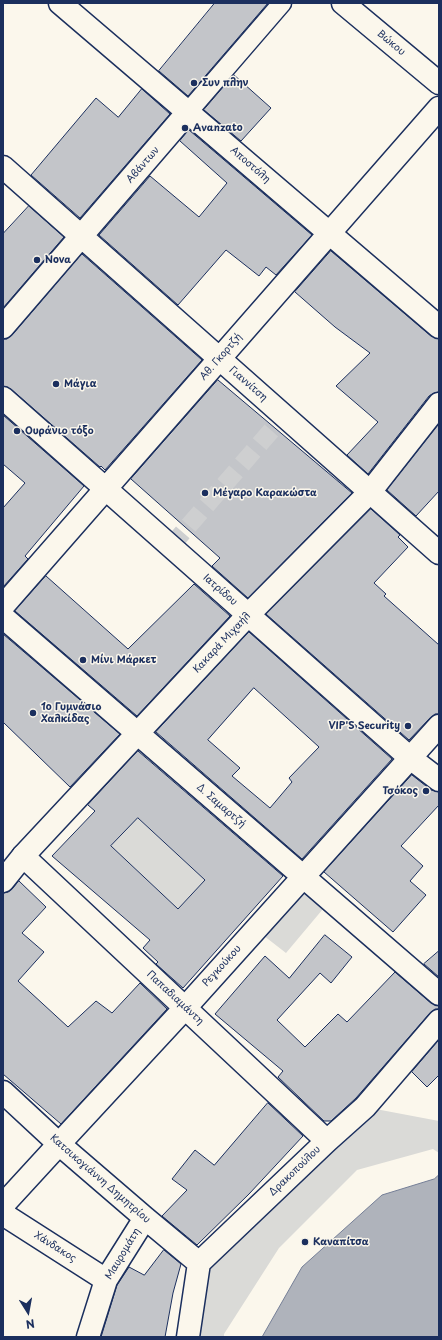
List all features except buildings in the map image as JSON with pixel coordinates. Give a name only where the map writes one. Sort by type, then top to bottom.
[{"type":"street","name":"Αποστόλη","points":[[60,3],[439,327]]},
{"type":"street","name":"Αβάντων","points":[[3,327],[282,3]]},
{"type":"street","name":"Βώκου","points":[[343,3],[439,83]]},
{"type":"street","name":"Αθ. Γκορτζή","points":[[3,606],[439,108]]},
{"type":"street","name":"Γιαννίτση","points":[[3,167],[439,553]]},
{"type":"street","name":"Ιατρίδου","points":[[3,398],[409,757],[439,780]]},
{"type":"street","name":"Κακαρά Μιχαήλ","points":[[3,881],[23,856],[248,614],[370,492],[439,404]]},
{"type":"street","name":"Δ. Σαμαρτζή","points":[[3,617],[439,994]]},
{"type":"street","name":"Ρεγκούκου","points":[[3,1205],[185,1008],[409,757],[439,726]]},
{"type":"street","name":"Παπαδιαμάντη","points":[[23,856],[326,1141]]},
{"type":"street","name":"Δρακοπούλου","points":[[199,1263],[326,1141],[365,1107],[439,1021]]},
{"type":"street","name":"Κατσικογιάννη Δημητρίου","points":[[3,1092],[59,1144],[144,1218],[199,1263]]},
{"type":"street","name":"Χάνδακος","points":[[3,1214],[106,1280]]},
{"type":"street","name":"Μαυρομάτη","points":[[88,1337],[106,1280],[144,1218]]},
{"type":"street","points":[[188,1337],[199,1263]]},
{"type":"shaded area","points":[[138,818],[205,880],[178,909],[111,846]]},
{"type":"shaded area","points":[[304,881],[328,903],[286,953],[259,932]]},
{"type":"shaded area","points":[[365,1107],[439,1121],[439,1153],[433,1149],[357,1170],[279,1248],[224,1334],[224,1337],[188,1337],[199,1263]]},
{"type":"shaded area","points":[[439,1175],[439,1337],[262,1337],[302,1267],[382,1195],[434,1179]]},
{"type":"tunnel","points":[[171,546],[284,416]]},
{"type":"place","name":"Συν πλην","points":[[194,83]]},
{"type":"place","name":"Avanzato","points":[[185,128]]},
{"type":"place","name":"Nova","points":[[37,260]]},
{"type":"place","name":"Μάγια","points":[[56,384]]},
{"type":"place","name":"Ουράνιο τόξο","points":[[17,431]]},
{"type":"place","name":"Μέγαρο Καρακώστα","points":[[205,493]]},
{"type":"place","name":"Μίνι Μάρκετ","points":[[83,660]]},
{"type":"place","name":"1ο Γυμνάσιο Χαλκίδας","points":[[33,713]]},
{"type":"place","name":"VIP'S Security","points":[[408,726]]},
{"type":"place","name":"Τσόκος","points":[[426,791]]},
{"type":"place","name":"Καναπίτσα","points":[[305,1242]]}]
